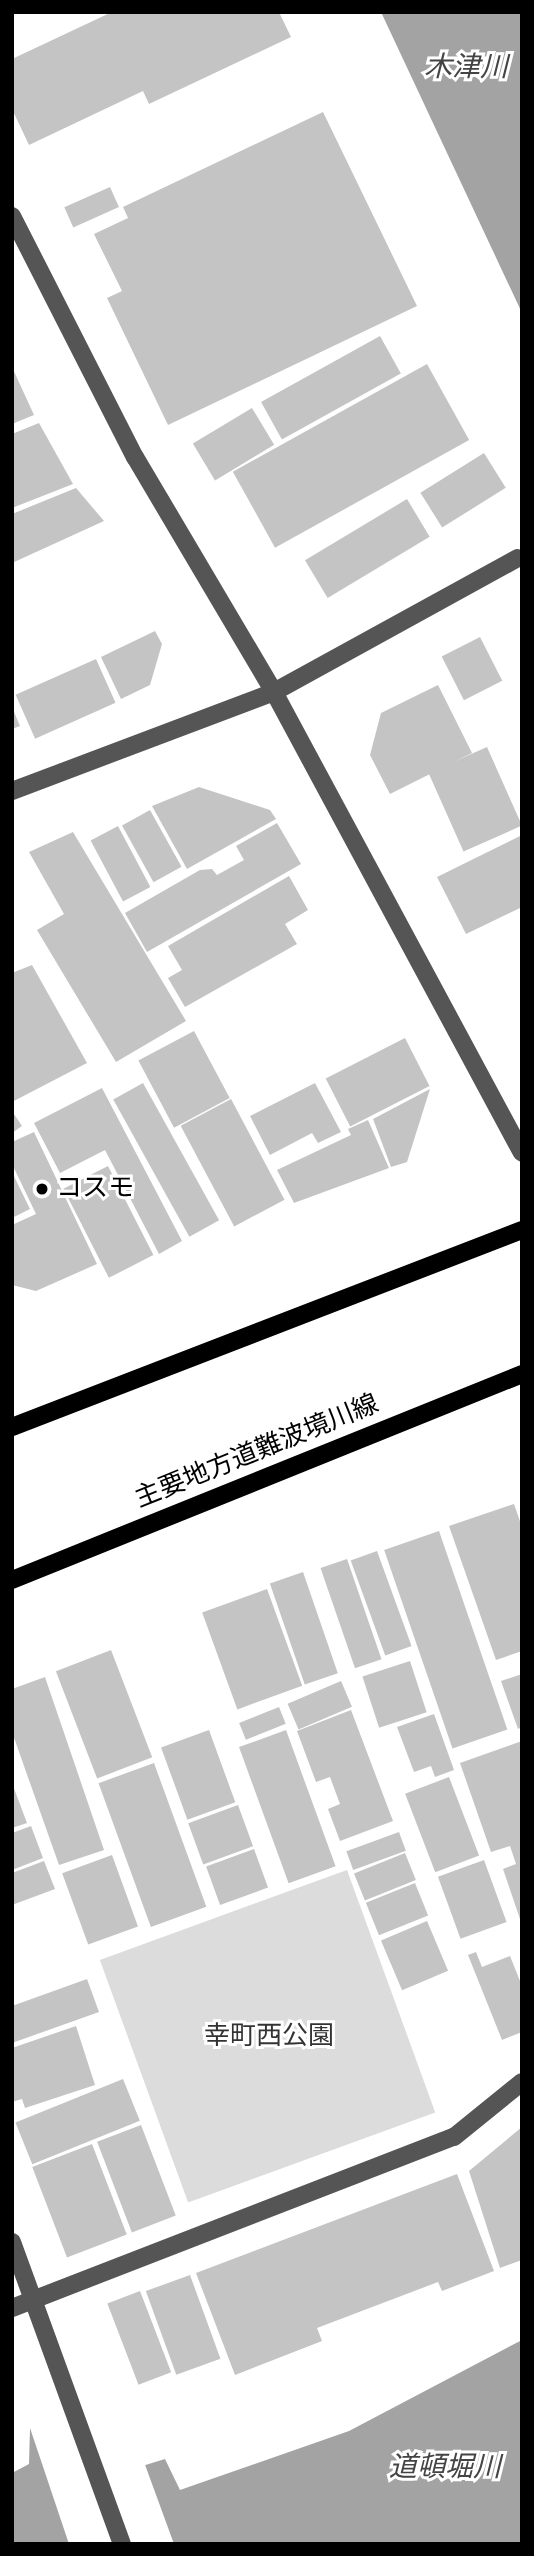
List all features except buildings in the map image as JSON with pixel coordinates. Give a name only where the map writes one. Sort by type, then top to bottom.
[{"type":"main road","points":[[13,1423],[522,1230]]},
{"type":"main road","name":"主要地方道難波境川線","points":[[12,1580],[522,1374]]},
{"type":"street","points":[[12,216],[135,457],[274,692],[522,1153]]},
{"type":"street","points":[[12,790],[274,692],[518,558]]},
{"type":"street","points":[[12,2308],[454,2137],[522,2081]]},
{"type":"street","points":[[12,2242],[122,2544]]},
{"type":"green space","name":"幸町西公園","points":[[347,1870],[435,2112],[188,2202],[100,1960]]},
{"type":"water","name":"木津川","points":[[381,12],[522,12],[522,313]]},
{"type":"water","name":"道頓堀川","points":[[522,2340],[522,2544],[12,2544],[12,2473],[29,2464],[30,2428],[139,2467],[165,2459],[180,2490],[349,2431]]},
{"type":"pier","points":[[29,2425],[144,2462],[174,2544],[69,2544]]},
{"type":"place","name":"コスモ","points":[[42,1189]]}]
